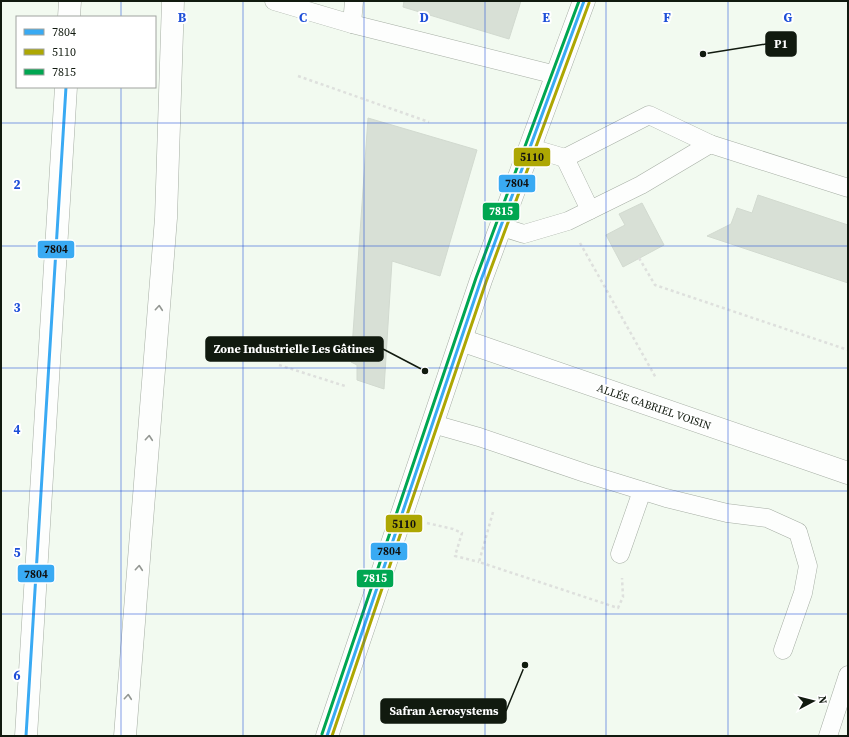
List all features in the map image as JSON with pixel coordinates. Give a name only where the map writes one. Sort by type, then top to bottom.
[{"type":"main road","points":[[69,16],[70,1]]},
{"type":"main road","points":[[125,736],[166,218],[173,1]]},
{"type":"main road","points":[[327,736],[461,340],[584,1]]},
{"type":"main road","points":[[26,736],[66,88]]},
{"type":"main road","name":"ALLÉE GABRIEL VOISIN","points":[[461,340],[848,474]]},
{"type":"lane","points":[[274,1],[352,24],[556,75]]},
{"type":"lane","points":[[352,24],[354,1]]},
{"type":"lane","points":[[531,148],[566,158],[649,115],[710,144],[848,188]]},
{"type":"lane","points":[[502,227],[524,234],[568,221],[641,185],[710,144]]},
{"type":"lane","points":[[566,158],[590,210]]},
{"type":"lane","points":[[433,424],[479,437],[642,491],[727,513],[767,518],[798,532],[808,566],[803,593],[783,650]]},
{"type":"lane","points":[[620,554],[642,491]]},
{"type":"lane","points":[[828,736],[848,674]]},
{"type":"path","points":[[298,76],[429,122]]},
{"type":"path","points":[[568,221],[668,399],[667,412]]},
{"type":"path","points":[[640,258],[655,285],[848,350]]},
{"type":"path","points":[[279,365],[345,386]]},
{"type":"path","points":[[479,562],[493,512]]},
{"type":"path","points":[[401,516],[453,529],[462,533],[455,556],[479,562],[618,608],[623,597],[620,554]]},
{"type":"building","points":[[404,1],[521,1],[509,39],[403,7]]},
{"type":"building","points":[[368,118],[477,150],[440,276],[392,261],[384,389],[357,380],[357,365],[351,362]]},
{"type":"building","points":[[758,195],[848,225],[848,283],[707,236],[731,224],[737,208],[752,213]]},
{"type":"building","points":[[642,203],[664,245],[623,267],[606,235],[625,225],[619,214]]},
{"type":"transit line","name":"7815","points":[[322,734],[476,278],[579,1]]},
{"type":"transit line","name":"7804","points":[[327,736],[481,280],[584,1]]},
{"type":"transit line","name":"5110","points":[[332,736],[486,282],[589,3]]},
{"type":"transit line","name":"7804","points":[[26,736],[66,88]]},
{"type":"place","name":"P1","points":[[703,54]]},
{"type":"place","name":"Zone Industrielle Les Gâtines","points":[[425,371]]},
{"type":"place","name":"Safran Aerosystems","points":[[525,665]]}]
